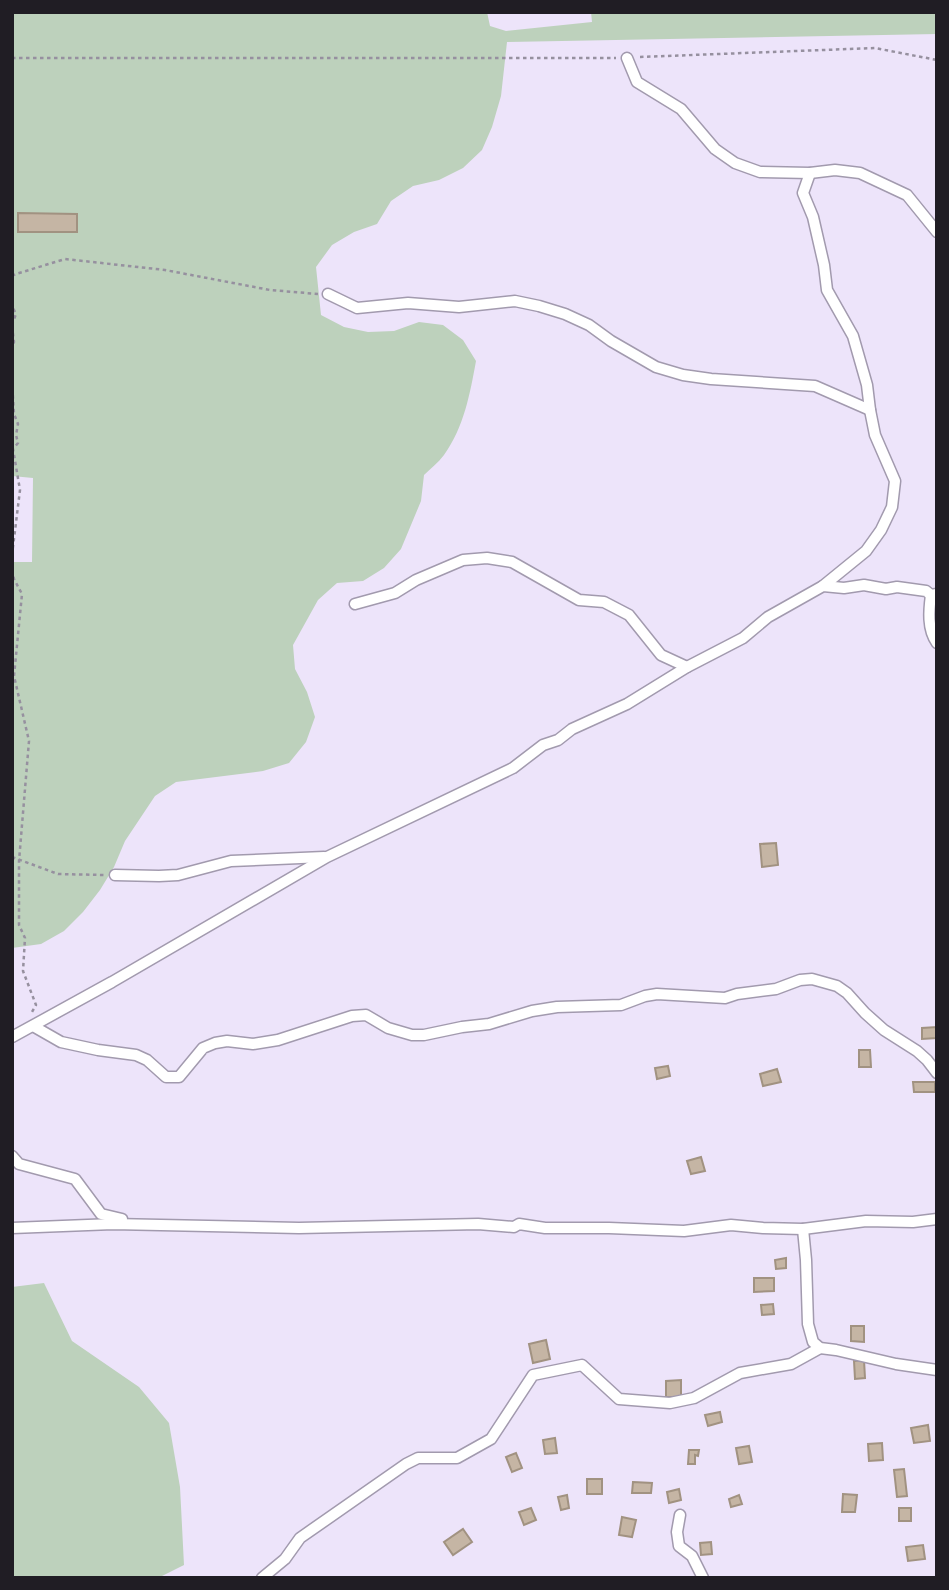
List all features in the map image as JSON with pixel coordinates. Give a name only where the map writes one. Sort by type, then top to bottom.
[{"type":"street","points":[[627,58],[637,82],[681,109],[715,149],[735,163],[760,172],[810,173],[835,170],[860,173],[907,194],[937,232]]},
{"type":"street","points":[[12,1037],[327,857],[513,768],[542,745],[558,740],[572,729],[626,704],[687,667],[743,638],[768,617],[823,586],[866,551],[881,530],[892,507],[895,481],[875,435],[867,385],[853,335],[827,290],[813,217],[803,193],[810,173]]},
{"type":"street","points":[[328,294],[357,308],[408,303],[459,307],[515,302],[539,306],[589,325],[656,367],[710,379],[815,386],[870,410]]},
{"type":"street","points":[[355,604],[395,593],[416,580],[463,560],[487,558],[512,562],[579,600],[604,602],[629,615],[661,655],[687,667]]},
{"type":"street","points":[[823,586],[864,585],[886,589],[897,587],[934,594],[928,612],[933,638],[937,643]]},
{"type":"street","points":[[115,875],[178,875],[232,861],[327,857]]},
{"type":"street","points":[[33,1026],[61,1042],[136,1055],[147,1060],[166,1077],[178,1077],[203,1048],[215,1043],[227,1041],[253,1044],[278,1040],[352,1016],[366,1015],[388,1028],[412,1035],[424,1035],[489,1024],[532,1011],[557,1007],[621,1004],[657,994],[725,998],[812,979],[837,986],[847,993],[884,1030],[917,1051],[937,1073]]},
{"type":"street","points":[[12,1156],[19,1164],[75,1179],[101,1214],[122,1219],[126,1224]]},
{"type":"street","points":[[12,1228],[126,1224],[299,1228],[478,1224],[514,1227],[519,1224],[545,1228],[684,1231],[730,1225],[803,1229],[866,1221],[913,1222],[937,1219]]},
{"type":"street","points":[[803,1229],[808,1324],[813,1342],[820,1348],[937,1370]]},
{"type":"street","points":[[262,1578],[285,1559],[300,1538],[406,1464],[418,1458],[457,1458],[491,1439],[533,1375],[582,1365],[618,1399],[670,1403],[694,1398],[740,1373],[792,1364],[820,1348]]},
{"type":"street","points":[[680,1515],[677,1532],[679,1546],[692,1556],[703,1578]]},
{"type":"path","points":[[12,58],[627,58],[876,48],[937,60]]},
{"type":"path","points":[[12,276],[65,259],[165,270],[270,290],[328,294]]},
{"type":"path","points":[[12,295],[16,314],[12,325],[12,349]]},
{"type":"path","points":[[12,381],[19,443],[13,449],[20,490],[12,555]]},
{"type":"path","points":[[12,570],[22,593],[14,676],[29,741],[19,861],[19,925],[25,939],[23,971],[36,1005],[32,1012],[33,1026]]},
{"type":"path","points":[[12,857],[58,874],[115,875]]},
{"type":"green space","points":[[12,12],[487,12],[490,26],[506,31],[592,22],[591,12],[937,12],[937,34],[507,42],[501,96],[482,150],[463,168],[439,180],[413,186],[391,201],[377,224],[354,232],[332,245],[316,267],[321,315],[344,327],[368,332],[394,331],[419,322],[443,325],[463,340],[476,361],[461,422],[444,455],[424,475],[421,501],[401,549],[384,568],[363,581],[337,583],[318,600],[293,645],[295,669],[307,692],[315,717],[306,742],[289,763],[263,771],[176,782],[155,796],[125,841],[100,890],[83,912],[64,931],[41,944],[12,948],[12,562],[32,562],[33,478],[12,476]]},
{"type":"green space","points":[[44,1283],[72,1341],[139,1387],[169,1423],[180,1487],[184,1565],[158,1578],[12,1578],[12,1287]]},
{"type":"building","points":[[18,213],[77,214],[77,232],[18,232]]},
{"type":"building","points":[[776,843],[778,865],[762,867],[760,844]]},
{"type":"building","points":[[937,1027],[937,1038],[922,1039],[922,1028]]},
{"type":"building","points":[[859,1050],[870,1050],[871,1067],[859,1067]]},
{"type":"building","points":[[668,1066],[670,1076],[657,1079],[655,1068]]},
{"type":"building","points":[[777,1069],[781,1082],[763,1086],[760,1074]]},
{"type":"building","points":[[913,1082],[935,1082],[935,1092],[914,1092]]},
{"type":"building","points":[[701,1157],[705,1171],[691,1174],[687,1161]]},
{"type":"building","points":[[786,1258],[786,1268],[776,1269],[775,1260]]},
{"type":"building","points":[[754,1278],[774,1278],[774,1291],[754,1292]]},
{"type":"building","points":[[773,1304],[774,1314],[762,1315],[761,1305]]},
{"type":"building","points":[[851,1326],[864,1326],[864,1342],[851,1341]]},
{"type":"building","points":[[546,1340],[550,1359],[533,1363],[529,1344]]},
{"type":"building","points":[[864,1360],[865,1378],[855,1379],[854,1361]]},
{"type":"building","points":[[681,1380],[681,1397],[666,1397],[666,1381]]},
{"type":"building","points":[[720,1412],[722,1422],[708,1426],[705,1415]]},
{"type":"building","points":[[928,1425],[930,1441],[914,1443],[911,1428]]},
{"type":"building","points":[[555,1438],[557,1453],[545,1454],[543,1440]]},
{"type":"building","points":[[882,1443],[883,1460],[869,1461],[868,1444]]},
{"type":"building","points":[[749,1446],[752,1462],[739,1464],[736,1448]]},
{"type":"building","points":[[689,1450],[699,1450],[698,1456],[695,1455],[695,1464],[688,1464]]},
{"type":"building","points":[[516,1453],[522,1468],[512,1472],[506,1457]]},
{"type":"building","points":[[904,1469],[907,1496],[897,1497],[894,1470]]},
{"type":"building","points":[[587,1479],[602,1479],[602,1494],[587,1494]]},
{"type":"building","points":[[633,1482],[652,1483],[651,1493],[632,1493]]},
{"type":"building","points":[[679,1489],[681,1500],[669,1503],[667,1492]]},
{"type":"building","points":[[843,1494],[857,1495],[855,1512],[842,1512]]},
{"type":"building","points":[[567,1495],[569,1508],[561,1510],[558,1497]]},
{"type":"building","points":[[739,1495],[742,1504],[731,1507],[729,1499]]},
{"type":"building","points":[[531,1508],[536,1520],[524,1525],[519,1512]]},
{"type":"building","points":[[899,1508],[911,1508],[911,1521],[899,1521]]},
{"type":"building","points":[[622,1517],[636,1520],[632,1537],[619,1535]]},
{"type":"building","points":[[463,1529],[472,1542],[453,1555],[444,1542]]},
{"type":"building","points":[[711,1542],[712,1554],[701,1555],[700,1543]]},
{"type":"building","points":[[923,1545],[925,1559],[908,1561],[906,1547]]}]
